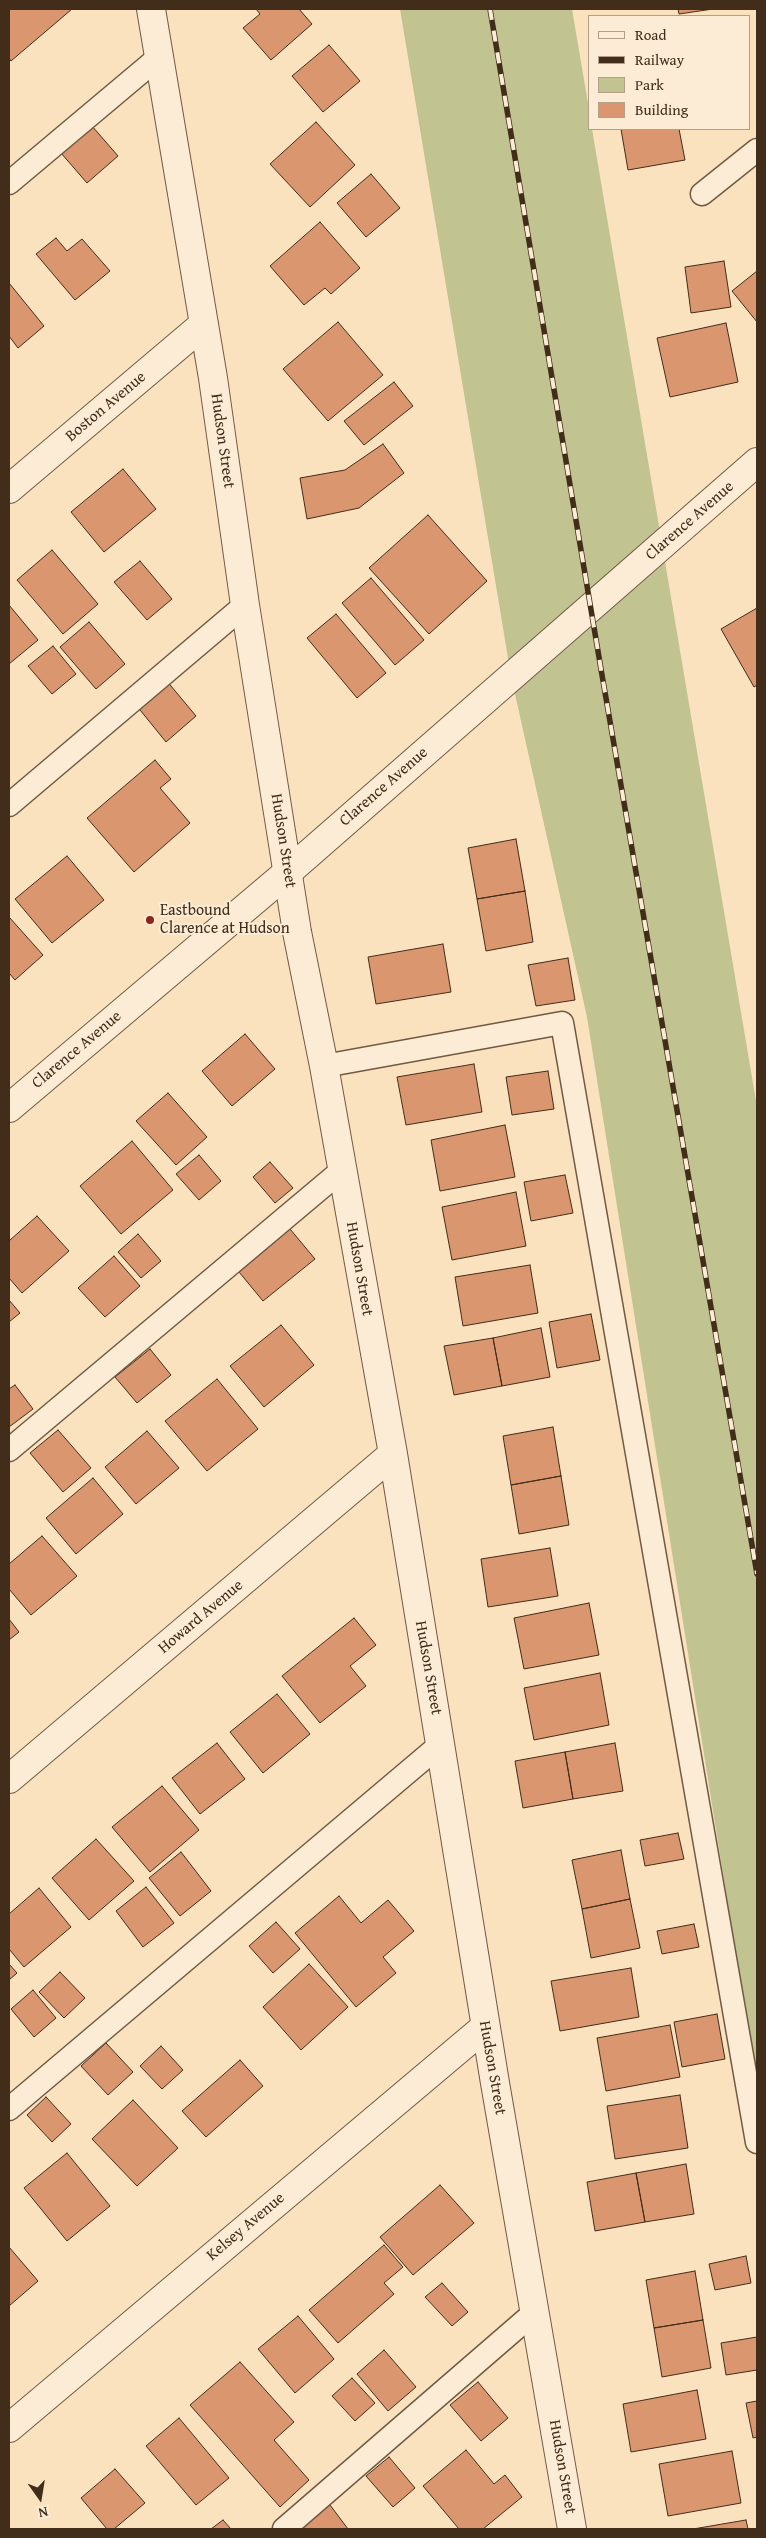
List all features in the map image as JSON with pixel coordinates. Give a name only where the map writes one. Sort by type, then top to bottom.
[{"type":"street","name":"Hudson Street","points":[[151,9],[204,324],[245,605],[297,932],[324,1066],[341,1171],[393,1454],[485,2027],[536,2312],[572,2529]]},
{"type":"street","name":"Boston Avenue","points":[[9,489],[204,324]]},
{"type":"street","name":"Clarence Avenue","points":[[9,1108],[288,872],[757,462]]},
{"type":"street","name":"Howard Avenue","points":[[9,1780],[393,1454]]},
{"type":"street","name":"Kelsey Avenue","points":[[9,2428],[485,2027]]},
{"type":"lane","points":[[9,183],[159,57]]},
{"type":"lane","points":[[702,194],[757,150]]},
{"type":"lane","points":[[9,805],[245,605]]},
{"type":"lane","points":[[324,1066],[562,1023],[757,2142]]},
{"type":"lane","points":[[9,1450],[341,1171]]},
{"type":"lane","points":[[9,2109],[441,1744]]},
{"type":"lane","points":[[284,2529],[536,2312]]},
{"type":"green space","points":[[400,9],[572,9],[588,103],[588,130],[592,130],[757,1107],[757,2088],[587,1017],[511,676]]},
{"type":"building","points":[[9,9],[72,9],[11,61],[9,58]]},
{"type":"building","points":[[256,9],[299,9],[312,24],[271,60],[243,28],[260,14]]},
{"type":"building","points":[[678,9],[713,9],[679,14]]},
{"type":"building","points":[[329,45],[360,81],[323,112],[292,76]]},
{"type":"building","points":[[316,122],[355,165],[310,207],[270,164]]},
{"type":"building","points":[[92,126],[118,156],[87,183],[61,153]]},
{"type":"building","points":[[621,130],[679,130],[685,160],[628,170]]},
{"type":"building","points":[[371,174],[400,208],[366,237],[337,203]]},
{"type":"building","points":[[320,222],[360,268],[331,294],[325,288],[304,305],[270,266]]},
{"type":"building","points":[[56,238],[67,251],[82,239],[110,271],[75,300],[36,254]]},
{"type":"building","points":[[724,261],[731,307],[691,313],[685,267]]},
{"type":"building","points":[[757,271],[757,322],[732,291]]},
{"type":"building","points":[[9,283],[44,326],[18,348],[9,336]]},
{"type":"building","points":[[338,322],[383,375],[328,421],[283,369]]},
{"type":"building","points":[[726,323],[738,382],[670,397],[657,338]]},
{"type":"building","points":[[394,382],[413,406],[364,445],[344,421]]},
{"type":"building","points":[[383,444],[404,473],[359,508],[307,519],[300,478],[345,470]]},
{"type":"building","points":[[123,469],[156,509],[104,552],[71,512]]},
{"type":"building","points":[[428,515],[487,581],[429,634],[369,568]]},
{"type":"building","points":[[52,550],[98,604],[63,634],[17,580]]},
{"type":"building","points":[[140,561],[172,599],[147,620],[114,582]]},
{"type":"building","points":[[371,578],[424,640],[395,665],[342,603]]},
{"type":"building","points":[[9,605],[38,640],[9,664]]},
{"type":"building","points":[[757,608],[757,685],[754,687],[721,629]]},
{"type":"building","points":[[336,614],[386,673],[357,698],[307,638]]},
{"type":"building","points":[[89,622],[125,664],[96,689],[60,647]]},
{"type":"building","points":[[53,646],[76,674],[52,694],[28,666]]},
{"type":"building","points":[[166,680],[196,716],[166,742],[136,705]]},
{"type":"building","points":[[155,760],[171,779],[160,788],[190,823],[134,872],[87,818]]},
{"type":"building","points":[[516,839],[525,891],[477,899],[468,848]]},
{"type":"building","points":[[67,856],[104,900],[52,943],[15,899]]},
{"type":"building","points":[[525,891],[533,942],[486,951],[477,899]]},
{"type":"building","points":[[9,917],[43,955],[15,980],[9,973]]},
{"type":"building","points":[[443,944],[451,992],[376,1004],[368,957]]},
{"type":"building","points":[[568,958],[575,1000],[536,1006],[528,965]]},
{"type":"building","points":[[245,1034],[275,1069],[232,1106],[202,1071]]},
{"type":"building","points":[[474,1064],[482,1112],[406,1125],[397,1077]]},
{"type":"building","points":[[548,1071],[554,1109],[512,1115],[506,1077]]},
{"type":"building","points":[[168,1093],[207,1137],[176,1165],[136,1121]]},
{"type":"building","points":[[505,1125],[515,1177],[440,1191],[431,1140]]},
{"type":"building","points":[[132,1141],[173,1190],[121,1234],[80,1186]]},
{"type":"building","points":[[199,1155],[221,1181],[199,1200],[176,1174]]},
{"type":"building","points":[[270,1162],[293,1188],[275,1203],[253,1177]]},
{"type":"building","points":[[565,1175],[573,1213],[531,1221],[524,1182]]},
{"type":"building","points":[[516,1192],[526,1246],[452,1260],[442,1207]]},
{"type":"building","points":[[37,1216],[69,1251],[22,1293],[9,1278],[9,1241]]},
{"type":"building","points":[[290,1229],[315,1259],[263,1301],[239,1272]]},
{"type":"building","points":[[138,1234],[161,1261],[141,1278],[118,1252]]},
{"type":"building","points":[[114,1256],[140,1286],[105,1317],[78,1288]]},
{"type":"building","points":[[530,1265],[538,1313],[463,1326],[455,1277]]},
{"type":"building","points":[[9,1300],[20,1313],[9,1322]]},
{"type":"building","points":[[591,1314],[600,1360],[557,1368],[549,1322]]},
{"type":"building","points":[[281,1325],[314,1365],[264,1407],[230,1366]]},
{"type":"building","points":[[541,1328],[550,1377],[502,1386],[493,1338]]},
{"type":"building","points":[[493,1338],[502,1386],[454,1395],[444,1346]]},
{"type":"building","points":[[150,1349],[171,1375],[137,1403],[115,1377]]},
{"type":"building","points":[[217,1379],[258,1429],[207,1471],[165,1421]]},
{"type":"building","points":[[15,1385],[33,1409],[9,1427],[9,1389]]},
{"type":"building","points":[[553,1427],[561,1476],[511,1485],[503,1436]]},
{"type":"building","points":[[58,1430],[91,1468],[63,1492],[30,1453]]},
{"type":"building","points":[[147,1431],[179,1468],[136,1504],[105,1467]]},
{"type":"building","points":[[561,1476],[569,1525],[519,1534],[511,1485]]},
{"type":"building","points":[[93,1478],[123,1514],[76,1554],[46,1518]]},
{"type":"building","points":[[42,1536],[77,1576],[31,1615],[9,1589],[9,1564]]},
{"type":"building","points":[[550,1548],[558,1596],[488,1607],[481,1559]]},
{"type":"building","points":[[589,1603],[599,1655],[524,1669],[514,1618]]},
{"type":"building","points":[[354,1618],[376,1645],[350,1666],[366,1686],[320,1723],[282,1676]]},
{"type":"building","points":[[9,1619],[19,1632],[9,1640]]},
{"type":"building","points":[[600,1673],[609,1725],[534,1740],[524,1688]]},
{"type":"building","points":[[277,1694],[310,1734],[263,1773],[230,1732]]},
{"type":"building","points":[[217,1743],[245,1779],[200,1814],[172,1778]]},
{"type":"building","points":[[615,1743],[623,1791],[573,1799],[565,1752]]},
{"type":"building","points":[[565,1752],[573,1799],[523,1808],[515,1761]]},
{"type":"building","points":[[162,1786],[199,1830],[150,1872],[112,1827]]},
{"type":"building","points":[[678,1833],[684,1859],[645,1866],[640,1840]]},
{"type":"building","points":[[96,1839],[134,1881],[89,1920],[52,1878]]},
{"type":"building","points":[[621,1850],[630,1899],[582,1909],[572,1860]]},
{"type":"building","points":[[181,1852],[211,1891],[180,1916],[149,1878]]},
{"type":"building","points":[[146,1887],[174,1923],[143,1947],[116,1911]]},
{"type":"building","points":[[39,1888],[71,1927],[24,1967],[9,1949],[9,1914]]},
{"type":"building","points":[[339,1896],[361,1923],[388,1900],[414,1931],[383,1957],[396,1973],[356,2007],[295,1933]]},
{"type":"building","points":[[630,1899],[640,1948],[591,1958],[582,1909]]},
{"type":"building","points":[[276,1922],[300,1949],[273,1973],[249,1946]]},
{"type":"building","points":[[694,1924],[699,1947],[662,1954],[657,1931]]},
{"type":"building","points":[[9,1964],[17,1973],[9,1980]]},
{"type":"building","points":[[309,1964],[348,2007],[301,2050],[263,2007]]},
{"type":"building","points":[[631,1968],[639,2017],[560,2031],[551,1981]]},
{"type":"building","points":[[60,1972],[85,1998],[64,2018],[39,1992]]},
{"type":"building","points":[[33,1990],[56,2018],[34,2037],[11,2009]]},
{"type":"building","points":[[717,2014],[725,2059],[682,2067],[674,2022]]},
{"type":"building","points":[[670,2025],[680,2077],[606,2091],[597,2038]]},
{"type":"building","points":[[106,2043],[133,2072],[108,2095],[81,2066]]},
{"type":"building","points":[[161,2046],[183,2070],[162,2089],[140,2066]]},
{"type":"building","points":[[240,2060],[263,2086],[206,2137],[182,2111]]},
{"type":"building","points":[[680,2095],[688,2148],[615,2159],[607,2106]]},
{"type":"building","points":[[46,2097],[71,2124],[52,2142],[27,2115]]},
{"type":"building","points":[[133,2100],[178,2148],[137,2186],[92,2139]]},
{"type":"building","points":[[67,2153],[110,2206],[67,2241],[24,2188]]},
{"type":"building","points":[[686,2164],[694,2214],[645,2222],[636,2173]]},
{"type":"building","points":[[636,2173],[645,2222],[595,2231],[587,2182]]},
{"type":"building","points":[[440,2185],[474,2223],[413,2275],[380,2237]]},
{"type":"building","points":[[384,2245],[403,2267],[384,2283],[394,2294],[338,2343],[309,2310]]},
{"type":"building","points":[[9,2247],[38,2281],[9,2306]]},
{"type":"building","points":[[746,2256],[751,2283],[715,2290],[709,2264]]},
{"type":"building","points":[[695,2271],[703,2320],[654,2328],[646,2280]]},
{"type":"building","points":[[442,2283],[468,2312],[452,2326],[425,2297]]},
{"type":"building","points":[[298,2316],[334,2359],[295,2393],[258,2349]]},
{"type":"building","points":[[703,2320],[711,2368],[662,2377],[654,2328]]},
{"type":"building","points":[[757,2337],[757,2370],[726,2375],[721,2343]]},
{"type":"building","points":[[384,2350],[416,2387],[388,2411],[357,2374]]},
{"type":"building","points":[[240,2362],[294,2422],[274,2440],[309,2480],[280,2507],[190,2405]]},
{"type":"building","points":[[352,2378],[375,2403],[355,2421],[332,2396]]},
{"type":"building","points":[[478,2382],[508,2418],[481,2441],[450,2405]]},
{"type":"building","points":[[697,2390],[706,2439],[631,2452],[623,2404]]},
{"type":"building","points":[[757,2401],[757,2437],[753,2438],[746,2403]]},
{"type":"building","points":[[179,2418],[229,2478],[196,2505],[146,2446]]},
{"type":"building","points":[[466,2450],[494,2484],[505,2475],[522,2497],[483,2529],[459,2529],[423,2486]]},
{"type":"building","points":[[732,2451],[741,2503],[668,2516],[659,2464]]},
{"type":"building","points":[[389,2457],[415,2488],[393,2507],[366,2476]]},
{"type":"building","points":[[115,2469],[145,2503],[114,2529],[107,2529],[81,2498]]},
{"type":"building","points":[[330,2505],[348,2529],[300,2529]]},
{"type":"building","points":[[223,2520],[231,2529],[211,2529]]},
{"type":"building","points":[[746,2520],[748,2529],[693,2529]]},
{"type":"railway","points":[[490,9],[602,675],[757,1574]]},
{"type":"place","name":"Eastbound Clarence at Hudson","points":[[150,920]]}]
